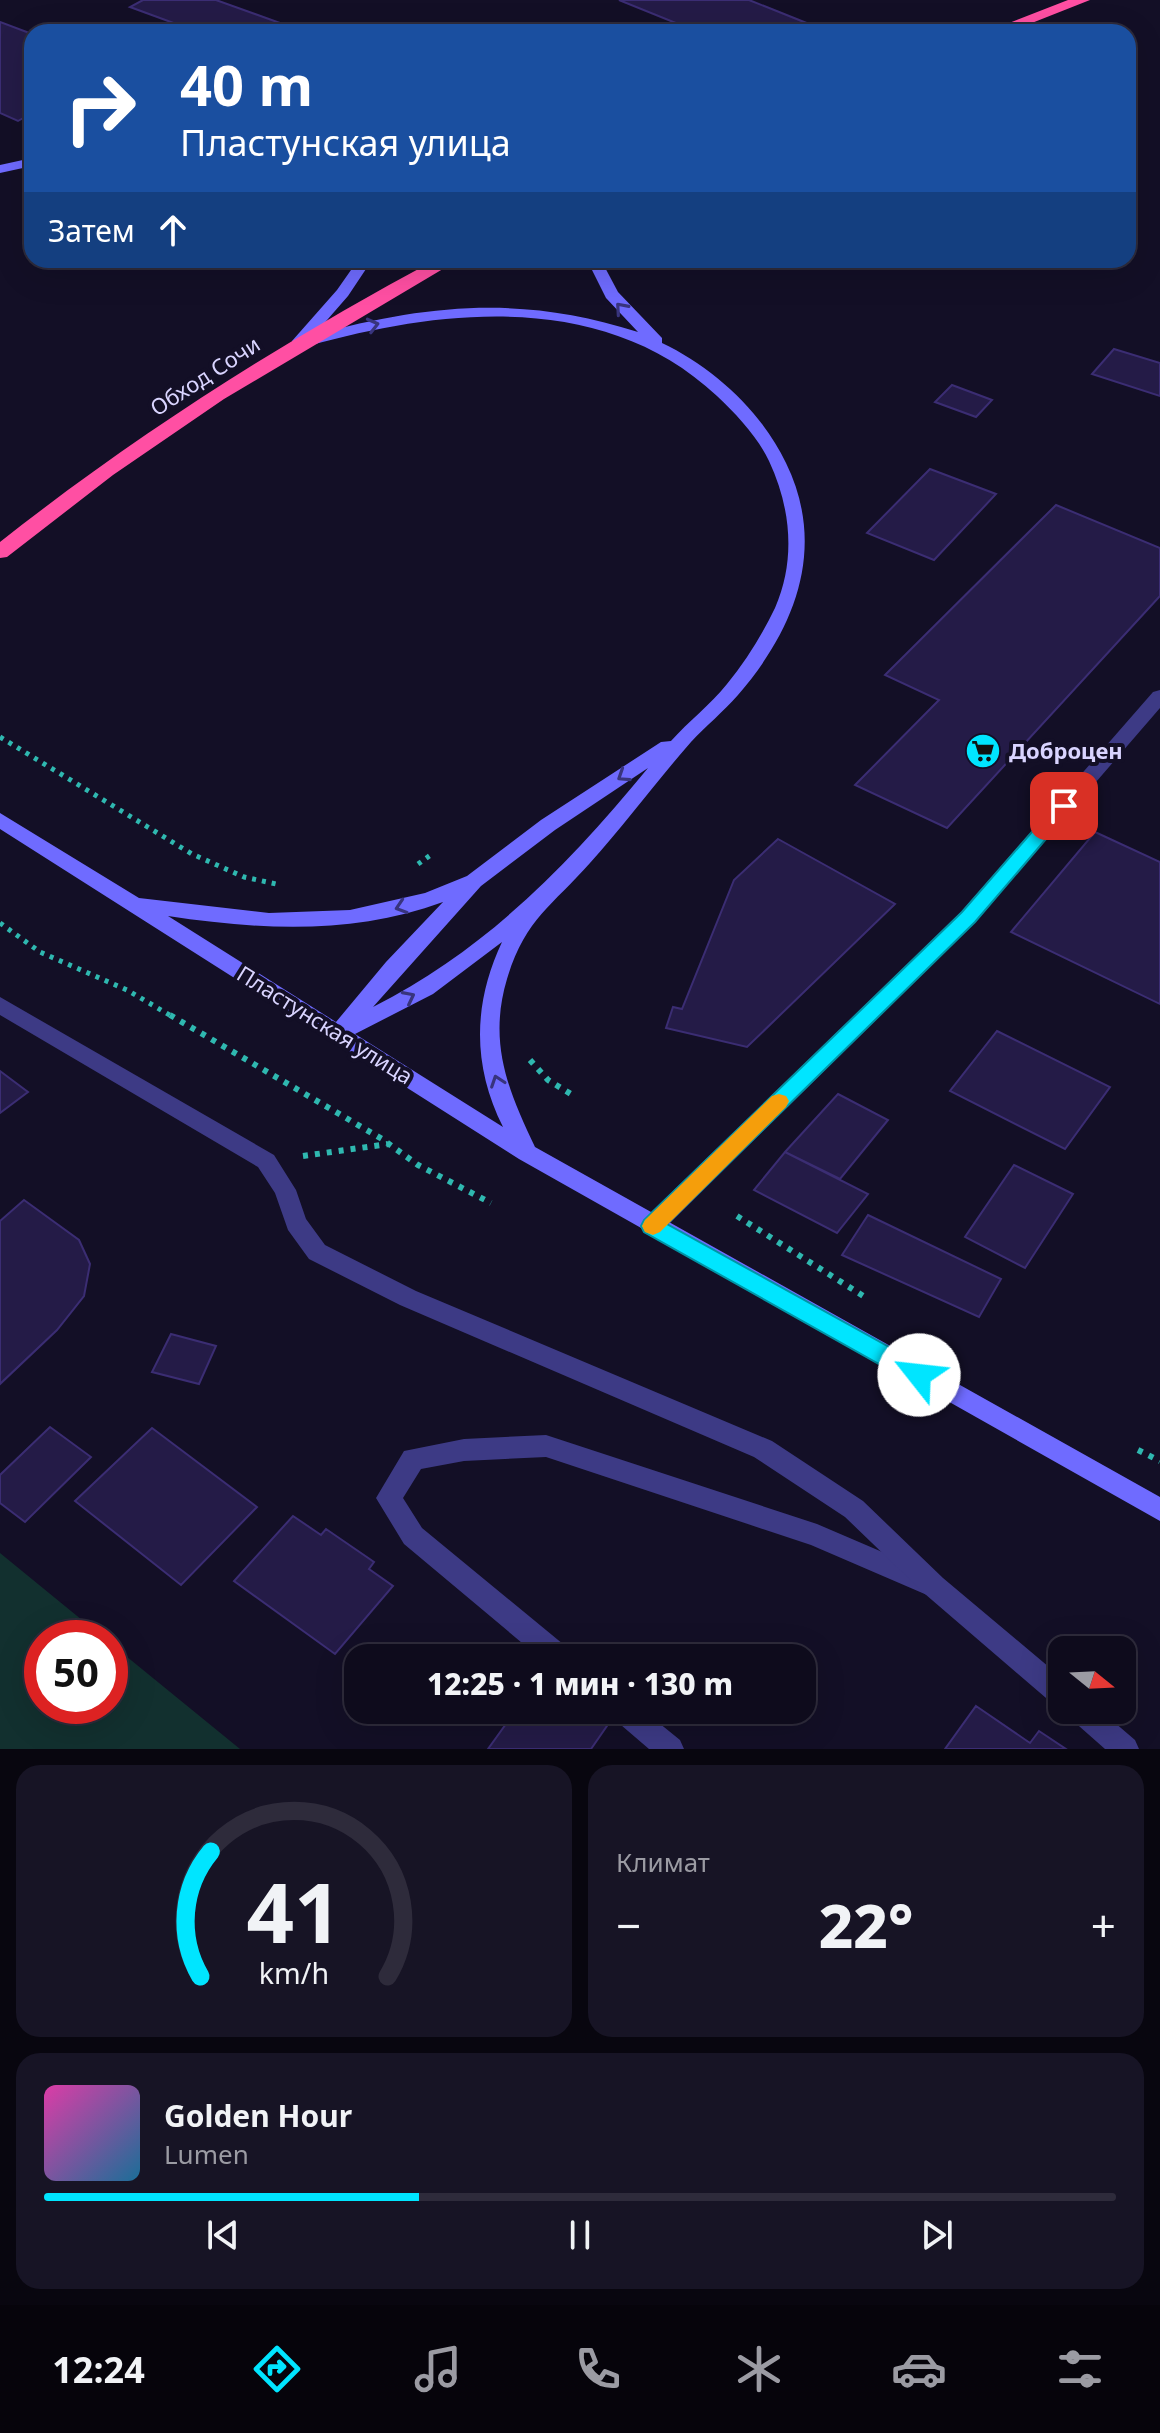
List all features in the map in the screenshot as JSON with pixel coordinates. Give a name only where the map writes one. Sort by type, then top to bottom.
[{"type":"highway","points":[[1016,24],[1082,0]]},
{"type":"highway","name":"Обход Сочи","points":[[0,552],[152,439],[298,344],[435,268]]},
{"type":"main road","points":[[0,169],[24,164]]},
{"type":"main road","points":[[298,344],[343,293],[360,268]]},
{"type":"main road","points":[[339,1033],[426,989],[530,910],[583,858],[688,733],[732,690],[768,639],[795,575],[800,523],[785,471],[758,426],[707,377],[661,346],[621,310],[602,282],[597,268]]},
{"type":"main road","points":[[298,344],[402,318],[447,312],[500,311],[602,326],[661,346]]},
{"type":"main road","points":[[339,1033],[393,967],[475,880],[533,835],[688,733]]},
{"type":"main road","name":"Пластунская улица","points":[[0,820],[527,1153],[1160,1510]]},
{"type":"main road","points":[[133,904],[235,920],[312,923],[392,910],[475,880]]},
{"type":"main road","points":[[527,1153],[493,1075],[490,1022],[497,979],[530,910]]},
{"type":"street","points":[[652,1226],[968,917],[1160,696]]},
{"type":"street","points":[[0,1005],[266,1161],[285,1190],[296,1223],[317,1252],[408,1298],[763,1449],[854,1509],[934,1586],[1048,1683]]},
{"type":"street","points":[[543,1644],[413,1536],[389,1498],[413,1459],[464,1450],[546,1446],[817,1535],[934,1586]]},
{"type":"street","points":[[640,1724],[670,1749]]},
{"type":"street","points":[[1096,1724],[1125,1749]]},
{"type":"path","points":[[0,737],[192,854],[244,877],[289,887]]},
{"type":"path","points":[[414,868],[432,854]]},
{"type":"path","points":[[0,923],[40,952],[127,990],[389,1144],[418,1165],[491,1203]]},
{"type":"path","points":[[525,1051],[548,1080],[571,1094]]},
{"type":"path","points":[[266,1161],[389,1144]]},
{"type":"green space","points":[[0,1553],[82,1620],[24,1620],[24,1724],[128,1724],[128,1658],[240,1749],[0,1749]]},
{"type":"building","points":[[143,0],[216,0],[280,23],[176,24],[130,7]]},
{"type":"building","points":[[619,0],[749,0],[809,24],[678,24]]},
{"type":"building","points":[[0,22],[24,31],[24,118],[18,121],[0,113]]},
{"type":"building","points":[[1114,349],[1160,363],[1160,396],[1092,374]]},
{"type":"building","points":[[952,385],[992,400],[976,417],[935,402]]},
{"type":"building","points":[[930,469],[996,494],[934,560],[867,533]]},
{"type":"building","points":[[1056,505],[1160,548],[1160,596],[947,828],[855,785],[939,700],[885,675]]},
{"type":"building","points":[[1095,832],[1160,862],[1160,1004],[1011,932]]},
{"type":"building","points":[[778,839],[895,904],[747,1047],[666,1028],[673,1007],[682,1009],[734,880]]},
{"type":"building","points":[[997,1031],[1110,1087],[1065,1149],[950,1091]]},
{"type":"building","points":[[0,1071],[28,1092],[0,1113]]},
{"type":"building","points":[[838,1094],[888,1120],[840,1179],[785,1152]]},
{"type":"building","points":[[785,1152],[868,1194],[837,1233],[754,1190]]},
{"type":"building","points":[[1014,1165],[1073,1194],[1025,1268],[965,1237]]},
{"type":"building","points":[[24,1200],[79,1240],[90,1264],[84,1296],[57,1330],[0,1384],[0,1221]]},
{"type":"building","points":[[868,1215],[1001,1279],[979,1317],[842,1255]]},
{"type":"building","points":[[171,1334],[216,1346],[199,1384],[152,1372]]},
{"type":"building","points":[[50,1427],[91,1457],[25,1522],[0,1503],[0,1475]]},
{"type":"building","points":[[152,1428],[257,1507],[181,1585],[75,1501]]},
{"type":"building","points":[[293,1516],[321,1535],[326,1529],[374,1562],[369,1569],[393,1586],[335,1654],[234,1581]]},
{"type":"building","points":[[976,1706],[1030,1743],[1039,1731],[1066,1749],[945,1749]]},
{"type":"building","points":[[506,1724],[608,1724],[591,1749],[488,1749]]},
{"type":"slow traffic","points":[[653,1226],[779,1101]]},
{"type":"place","name":"Доброцен","points":[[983,751]]},
{"type":"route","points":[[919,1375],[652,1226],[968,917],[1064,806]]}]
